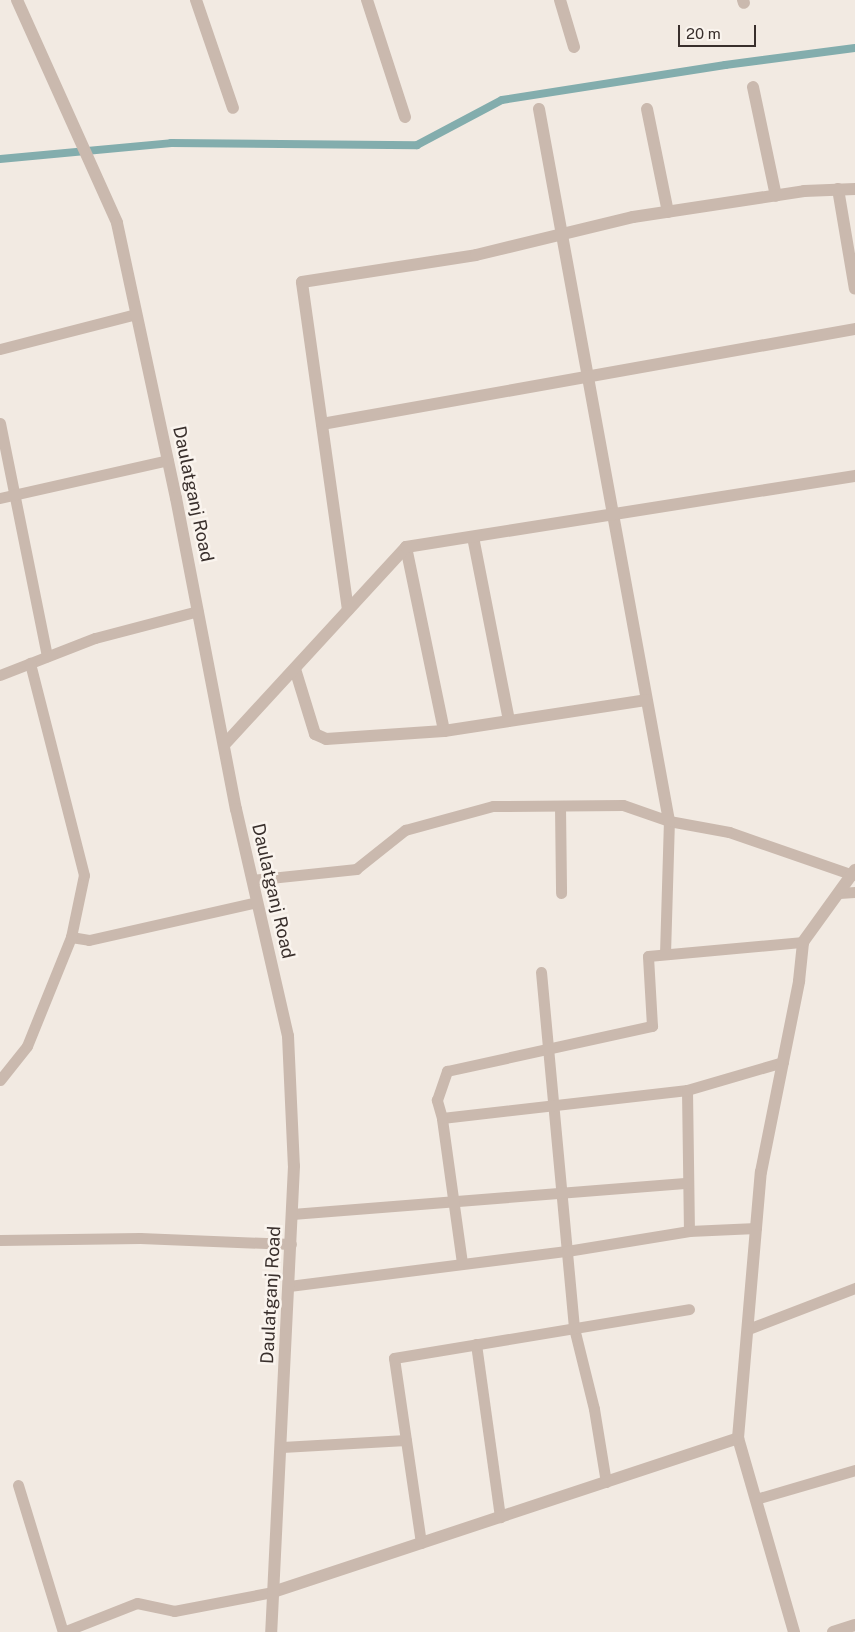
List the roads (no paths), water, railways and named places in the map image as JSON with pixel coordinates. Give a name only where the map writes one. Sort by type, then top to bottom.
[{"type":"street","name":"Daulatganj Road","points":[[17,0],[117,223],[168,460],[252,880],[288,1036],[294,1166],[282,1448],[271,1632]]},
{"type":"street","points":[[196,0],[233,108]]},
{"type":"street","points":[[367,0],[405,117]]},
{"type":"street","points":[[560,0],[574,47]]},
{"type":"street","points":[[753,87],[776,196]]},
{"type":"street","points":[[539,109],[669,821]]},
{"type":"street","points":[[647,109],[668,212]]},
{"type":"street","points":[[348,610],[302,282],[476,255],[633,217],[776,196],[855,188]]},
{"type":"street","points":[[838,190],[855,289]]},
{"type":"street","points":[[322,424],[855,328]]},
{"type":"street","points":[[224,745],[406,547],[855,476]]},
{"type":"street","points":[[473,536],[509,720]]},
{"type":"street","points":[[406,547],[444,731]]},
{"type":"street","points":[[295,668],[315,734],[326,739],[444,731],[646,700]]},
{"type":"street","points":[[794,1632],[738,1438],[761,1172],[799,982],[802,942],[854,872]]},
{"type":"street","points":[[273,1592],[738,1438]]},
{"type":"street","points":[[833,1632],[855,1625]]},
{"type":"lane","points":[[0,349],[136,314]]},
{"type":"lane","points":[[0,423],[47,656]]},
{"type":"lane","points":[[0,498],[168,460]]},
{"type":"lane","points":[[0,675],[95,638],[198,611]]},
{"type":"lane","points":[[0,1080],[27,1046],[71,937],[84,875],[30,663]]},
{"type":"lane","points":[[252,880],[356,869],[405,830],[493,806],[622,806],[669,821],[729,832],[854,872]]},
{"type":"lane","points":[[560,806],[561,893]]},
{"type":"lane","points":[[665,954],[669,821]]},
{"type":"lane","points":[[839,893],[855,892]]},
{"type":"lane","points":[[71,937],[89,940],[257,902]]},
{"type":"lane","points":[[462,1263],[442,1118],[437,1100],[447,1071],[652,1026],[648,956],[802,942]]},
{"type":"lane","points":[[542,972],[574,1328],[594,1409],[606,1482]]},
{"type":"lane","points":[[442,1118],[687,1090],[783,1062]]},
{"type":"lane","points":[[687,1090],[689,1231]]},
{"type":"lane","points":[[292,1214],[454,1203],[688,1182]]},
{"type":"lane","points":[[289,1286],[567,1251],[689,1231],[756,1228]]},
{"type":"lane","points":[[0,1240],[140,1238],[291,1244]]},
{"type":"lane","points":[[748,1329],[855,1288]]},
{"type":"lane","points":[[420,1543],[394,1358],[689,1310]]},
{"type":"lane","points":[[476,1344],[500,1517]]},
{"type":"lane","points":[[282,1448],[406,1440]]},
{"type":"lane","points":[[756,1499],[855,1470]]},
{"type":"lane","points":[[18,1485],[63,1632],[137,1603],[174,1611],[273,1592]]},
{"type":"waterway","points":[[0,159],[171,143],[417,145],[502,100],[725,65],[855,48]]}]
